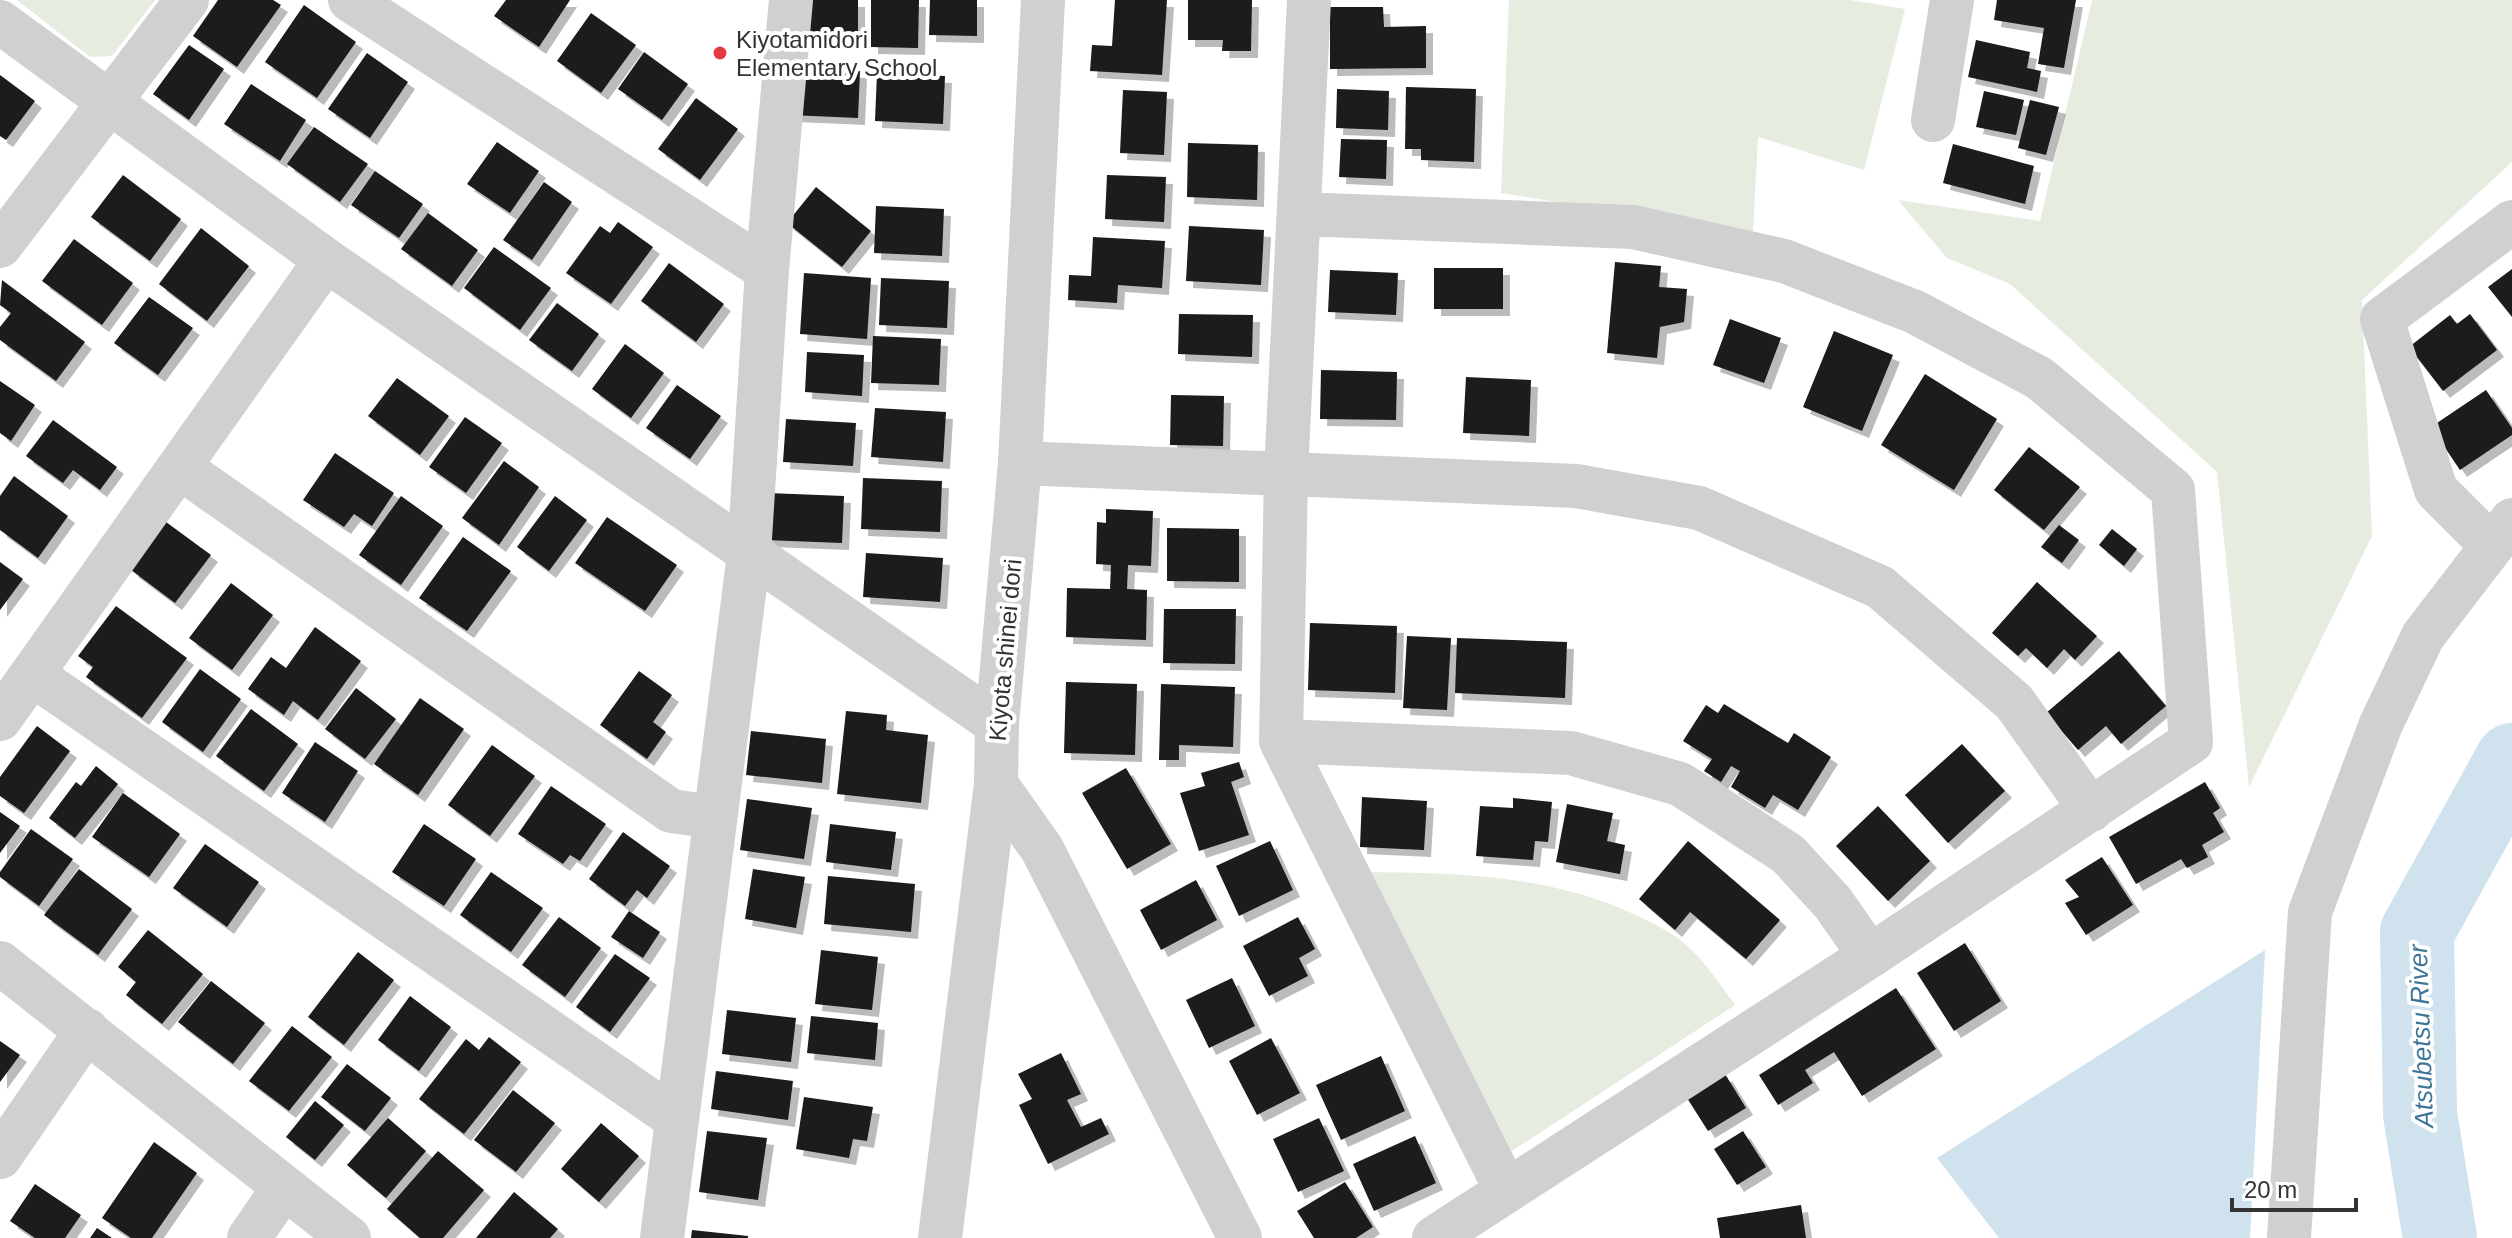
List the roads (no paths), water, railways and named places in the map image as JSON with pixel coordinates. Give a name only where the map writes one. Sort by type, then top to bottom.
[{"type":"street","points":[[0,246],[106,102],[187,0]]},
{"type":"street","points":[[350,0],[767,270]]},
{"type":"street","points":[[662,1238],[749,554],[767,270],[791,0]]},
{"type":"street","name":"Kiyota shinei dori","points":[[940,1238],[996,784],[997,724],[1020,463],[1043,0]]},
{"type":"street","points":[[1309,0],[1301,214],[1286,473],[1281,741],[1506,1190]]},
{"type":"street","points":[[1933,120],[1952,0]]},
{"type":"street","points":[[0,22],[326,260],[997,724]]},
{"type":"street","points":[[1301,214],[1633,227],[1784,261],[1915,312],[2039,378],[2173,490],[2191,742],[1870,956],[1434,1238]]},
{"type":"street","points":[[2289,1238],[2310,912],[2381,724],[2423,636],[2502,532],[2436,490],[2382,319],[2512,222]]},
{"type":"street","points":[[0,719],[326,260]]},
{"type":"street","points":[[1020,463],[1576,486],[1699,508],[1880,587],[2014,702],[2091,810]]},
{"type":"street","points":[[179,467],[671,811],[715,817]]},
{"type":"street","points":[[33,675],[675,1118]]},
{"type":"street","points":[[1281,741],[1571,753],[1680,784],[1788,854],[1833,903],[1870,956]]},
{"type":"street","points":[[996,784],[1042,849],[1240,1238]]},
{"type":"street","points":[[0,963],[349,1238]]},
{"type":"street","points":[[0,1157],[87,1030]]},
{"type":"street","points":[[249,1238],[284,1187]]},
{"type":"water","points":[[2265,950],[2250,1238],[1999,1238],[1937,1158]]},
{"type":"waterway","name":"Atsubetsu River","points":[[2440,1238],[2420,1114],[2417,932],[2512,760]]},
{"type":"place","name":"Kiyotamidori Elementary School","points":[[720,53]]}]
